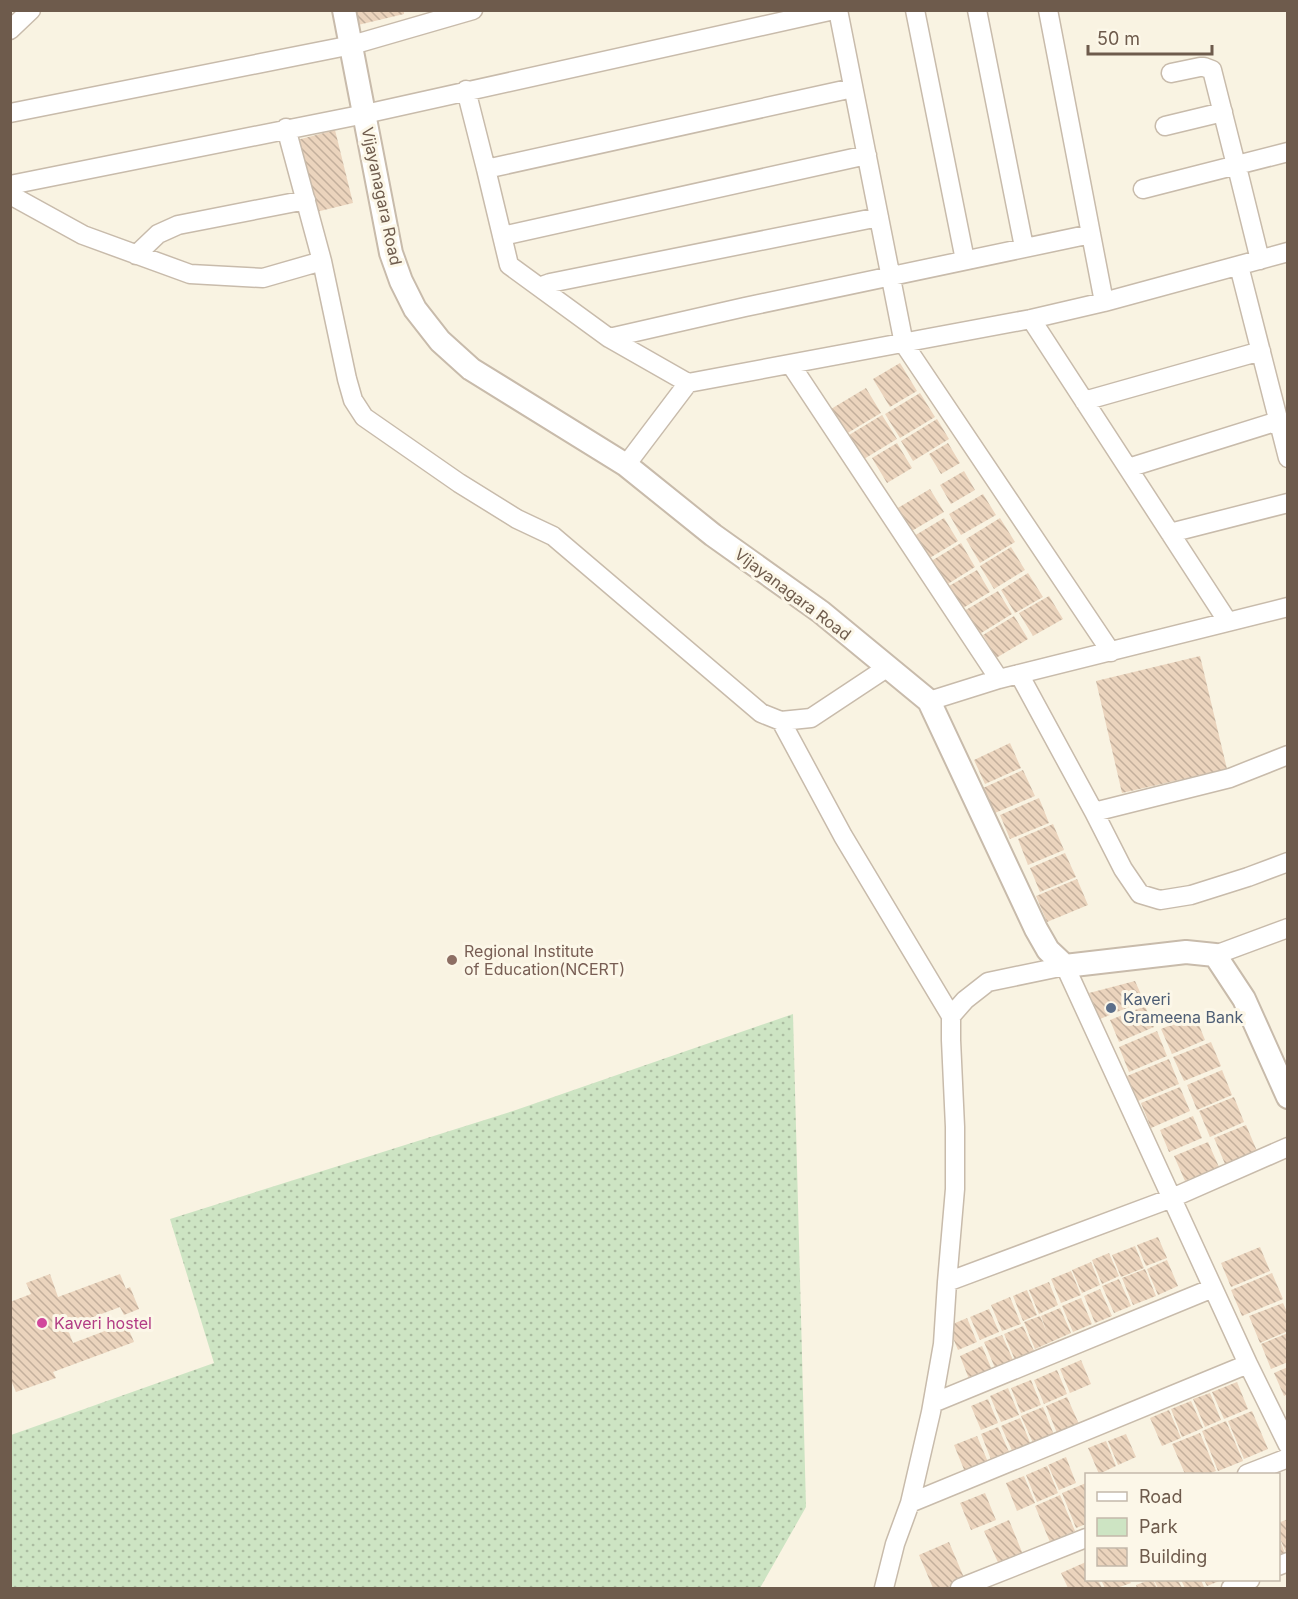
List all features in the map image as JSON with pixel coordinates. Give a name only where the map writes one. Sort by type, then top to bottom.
[{"type":"street","points":[[10,30],[32,10]]},
{"type":"street","name":"Vijayanagara Road","points":[[344,10],[392,253],[401,281],[415,309],[440,341],[471,369],[626,465],[713,535],[821,612],[929,701],[1036,930],[1048,950],[1065,966]]},
{"type":"street","points":[[322,261],[263,278],[190,274],[83,236],[14,197],[10,187],[286,128],[364,114],[836,10],[904,344],[1110,652]]},
{"type":"street","points":[[915,10],[965,260]]},
{"type":"street","points":[[977,10],[1024,247]]},
{"type":"street","points":[[1048,10],[1104,302]]},
{"type":"street","points":[[10,113],[352,45],[473,11]]},
{"type":"street","points":[[1171,74],[1200,67],[1212,70],[1260,260]]},
{"type":"street","points":[[486,169],[853,88]]},
{"type":"street","points":[[466,90],[509,265],[609,338],[688,383],[904,344],[1104,302],[1287,252]]},
{"type":"street","points":[[1165,126],[1222,112]]},
{"type":"street","points":[[286,128],[322,261],[347,379],[353,400],[364,417],[459,483],[517,519],[553,536],[761,713],[781,721],[811,718],[888,667]]},
{"type":"street","points":[[1143,189],[1237,170],[1287,152]]},
{"type":"street","points":[[502,236],[867,155]]},
{"type":"street","points":[[136,255],[158,234],[178,225],[306,201]]},
{"type":"street","points":[[539,287],[879,216]]},
{"type":"street","points":[[609,338],[1091,234]]},
{"type":"street","points":[[1239,266],[1287,458]]},
{"type":"street","points":[[1030,318],[1228,622]]},
{"type":"street","points":[[1084,401],[1261,351]]},
{"type":"street","points":[[791,365],[999,680]]},
{"type":"street","points":[[626,465],[688,383]]},
{"type":"street","points":[[1128,468],[1278,422]]},
{"type":"street","points":[[1170,533],[1287,503]]},
{"type":"street","points":[[929,701],[1019,674],[1287,607]]},
{"type":"street","points":[[1019,674],[1123,869],[1140,894],[1160,900],[1191,895],[1287,862]]},
{"type":"street","points":[[781,721],[843,836],[951,1016],[955,1189],[943,1344],[933,1403],[910,1503],[895,1544],[885,1588]]},
{"type":"street","points":[[1094,812],[1230,778],[1287,755]]},
{"type":"street","points":[[951,1016],[965,1000],[988,982],[1065,966],[1186,952],[1215,955],[1287,928]]},
{"type":"street","points":[[1215,955],[1244,999],[1287,1097]]},
{"type":"street","points":[[1065,966],[1287,1445]]},
{"type":"street","points":[[947,1282],[1172,1198],[1287,1147]]},
{"type":"street","points":[[933,1403],[1213,1288]]},
{"type":"street","points":[[910,1503],[1248,1364]]},
{"type":"street","points":[[1250,1473],[1287,1458]]},
{"type":"street","points":[[960,1588],[1085,1538]]},
{"type":"street","points":[[1231,1588],[1248,1581]]},
{"type":"green space","points":[[793,1014],[806,1507],[760,1588],[11,1588],[11,1435],[214,1363],[170,1219],[513,1111]]},
{"type":"building","points":[[354,10],[404,10],[404,14],[358,25]]},
{"type":"building","points":[[335,130],[353,203],[316,212],[297,140]]},
{"type":"building","points":[[900,363],[917,391],[890,407],[873,379]]},
{"type":"building","points":[[866,388],[881,413],[846,434],[831,409]]},
{"type":"building","points":[[920,393],[935,417],[900,438],[885,414]]},
{"type":"building","points":[[882,415],[897,439],[864,459],[849,435]]},
{"type":"building","points":[[937,419],[949,439],[913,461],[901,441]]},
{"type":"building","points":[[897,443],[912,468],[887,483],[872,458]]},
{"type":"building","points":[[948,443],[960,463],[941,474],[929,454]]},
{"type":"building","points":[[964,471],[975,490],[951,504],[940,485]]},
{"type":"building","points":[[930,489],[944,512],[905,535],[891,512]]},
{"type":"building","points":[[983,494],[996,515],[961,535],[949,514]]},
{"type":"building","points":[[944,518],[958,541],[928,559],[914,536]]},
{"type":"building","points":[[1000,518],[1015,542],[980,563],[966,539]]},
{"type":"building","points":[[961,543],[975,567],[943,587],[928,563]]},
{"type":"building","points":[[1011,547],[1025,570],[994,589],[980,566]]},
{"type":"building","points":[[977,570],[990,592],[963,608],[949,586]]},
{"type":"building","points":[[1028,573],[1043,597],[1015,613],[1001,590]]},
{"type":"building","points":[[998,591],[1012,614],[978,635],[964,611]]},
{"type":"building","points":[[1049,596],[1063,619],[1033,636],[1019,613]]},
{"type":"building","points":[[1014,616],[1028,639],[996,658],[983,635]]},
{"type":"building","points":[[1200,656],[1227,769],[1122,793],[1096,681]]},
{"type":"building","points":[[1010,743],[1021,768],[985,784],[974,760]]},
{"type":"building","points":[[1023,770],[1035,796],[995,813],[983,788]]},
{"type":"building","points":[[1039,798],[1049,823],[1010,839],[1000,815]]},
{"type":"building","points":[[1053,824],[1064,850],[1028,865],[1018,839]]},
{"type":"building","points":[[1065,853],[1076,877],[1040,892],[1030,868]]},
{"type":"building","points":[[1077,879],[1088,905],[1047,922],[1036,896]]},
{"type":"building","points":[[1135,981],[1144,1001],[1100,1019],[1089,993]]},
{"type":"building","points":[[1145,1006],[1154,1027],[1119,1042],[1110,1020]]},
{"type":"building","points":[[1195,1015],[1205,1040],[1172,1054],[1161,1029]]},
{"type":"building","points":[[1157,1031],[1167,1056],[1129,1072],[1119,1047]]},
{"type":"building","points":[[1211,1042],[1221,1066],[1184,1081],[1173,1057]]},
{"type":"building","points":[[1169,1059],[1179,1084],[1138,1101],[1127,1076]]},
{"type":"building","points":[[1222,1070],[1232,1095],[1197,1110],[1187,1085]]},
{"type":"building","points":[[1180,1087],[1190,1111],[1151,1128],[1141,1103]]},
{"type":"building","points":[[1234,1097],[1244,1122],[1210,1137],[1199,1111]]},
{"type":"building","points":[[1193,1116],[1202,1138],[1169,1152],[1160,1130]]},
{"type":"building","points":[[1246,1125],[1257,1151],[1225,1164],[1214,1138]]},
{"type":"building","points":[[1208,1142],[1219,1167],[1185,1181],[1174,1156]]},
{"type":"building","points":[[1158,1237],[1167,1258],[1146,1266],[1137,1245]]},
{"type":"building","points":[[1135,1246],[1144,1268],[1121,1277],[1112,1255]]},
{"type":"building","points":[[1260,1247],[1270,1271],[1231,1287],[1221,1263]]},
{"type":"building","points":[[1109,1253],[1119,1276],[1102,1284],[1092,1260]]},
{"type":"building","points":[[1167,1260],[1178,1286],[1158,1295],[1147,1269]]},
{"type":"building","points":[[1091,1262],[1100,1285],[1082,1293],[1072,1270]]},
{"type":"building","points":[[1145,1269],[1156,1296],[1133,1305],[1122,1278]]},
{"type":"building","points":[[1071,1271],[1081,1295],[1061,1303],[1051,1279]]},
{"type":"building","points":[[1272,1273],[1283,1299],[1242,1316],[1231,1290]]},
{"type":"building","points":[[50,1274],[58,1297],[120,1274],[126,1289],[130,1287],[139,1309],[124,1315],[120,1307],[67,1327],[73,1343],[126,1323],[134,1342],[53,1372],[56,1378],[16,1392],[10,1378],[10,1302],[31,1294],[26,1283]]},
{"type":"building","points":[[1119,1279],[1131,1306],[1114,1313],[1102,1286]]},
{"type":"building","points":[[1049,1282],[1058,1305],[1039,1314],[1029,1290]]},
{"type":"building","points":[[1100,1289],[1112,1316],[1095,1323],[1084,1296]]},
{"type":"building","points":[[1027,1290],[1037,1315],[1023,1321],[1013,1296]]},
{"type":"building","points":[[1010,1297],[1021,1324],[1002,1331],[991,1305]]},
{"type":"building","points":[[1081,1298],[1092,1324],[1073,1332],[1062,1306]]},
{"type":"building","points":[[1283,1303],[1288,1314],[1288,1331],[1260,1343],[1249,1316]]},
{"type":"building","points":[[1060,1308],[1071,1333],[1035,1349],[1024,1322],[1040,1316],[1047,1333],[1041,1316]]},
{"type":"building","points":[[989,1309],[999,1332],[980,1340],[970,1317]]},
{"type":"building","points":[[967,1318],[977,1342],[958,1350],[948,1326]]},
{"type":"building","points":[[1023,1326],[1034,1351],[1015,1360],[1004,1334]]},
{"type":"building","points":[[1288,1333],[1288,1362],[1271,1369],[1261,1344]]},
{"type":"building","points":[[1002,1335],[1013,1360],[995,1368],[984,1342]]},
{"type":"building","points":[[982,1346],[992,1370],[969,1379],[960,1356]]},
{"type":"building","points":[[1081,1360],[1091,1384],[1070,1393],[1060,1369]]},
{"type":"building","points":[[1288,1367],[1288,1394],[1284,1396],[1274,1373]]},
{"type":"building","points":[[1057,1370],[1067,1394],[1044,1404],[1034,1380]]},
{"type":"building","points":[[1031,1380],[1041,1405],[1021,1413],[1011,1388]]},
{"type":"building","points":[[1237,1382],[1248,1409],[1224,1419],[1212,1392]]},
{"type":"building","points":[[1008,1388],[1019,1415],[1001,1422],[990,1396]]},
{"type":"building","points":[[1210,1393],[1221,1420],[1205,1427],[1193,1399]]},
{"type":"building","points":[[1067,1397],[1079,1424],[1057,1433],[1046,1406]]},
{"type":"building","points":[[988,1399],[998,1423],[981,1430],[971,1406]]},
{"type":"building","points":[[1191,1401],[1203,1428],[1182,1437],[1171,1409]]},
{"type":"building","points":[[1043,1407],[1054,1435],[1033,1443],[1021,1416]]},
{"type":"building","points":[[1169,1410],[1181,1438],[1162,1446],[1150,1418]]},
{"type":"building","points":[[1252,1411],[1268,1449],[1244,1459],[1228,1421]]},
{"type":"building","points":[[1020,1418],[1031,1445],[1013,1453],[1001,1426]]},
{"type":"building","points":[[1226,1421],[1243,1461],[1218,1471],[1202,1431]]},
{"type":"building","points":[[998,1427],[1010,1454],[992,1462],[981,1434]]},
{"type":"building","points":[[1200,1433],[1216,1471],[1185,1473],[1172,1444]]},
{"type":"building","points":[[1126,1434],[1136,1457],[1118,1465],[1108,1441]]},
{"type":"building","points":[[977,1436],[988,1462],[965,1472],[954,1445]]},
{"type":"building","points":[[1106,1441],[1116,1466],[1099,1473],[1088,1448]]},
{"type":"building","points":[[1066,1457],[1076,1483],[1059,1490],[1048,1465]]},
{"type":"building","points":[[1047,1466],[1058,1493],[1037,1502],[1026,1475]]},
{"type":"building","points":[[1024,1476],[1035,1503],[1017,1511],[1006,1483]]},
{"type":"building","points":[[1085,1483],[1085,1524],[1076,1528],[1062,1493]]},
{"type":"building","points":[[985,1493],[996,1520],[971,1530],[960,1503]]},
{"type":"building","points":[[1060,1495],[1075,1531],[1050,1542],[1035,1506]]},
{"type":"building","points":[[1288,1519],[1288,1555],[1280,1539],[1280,1522]]},
{"type":"building","points":[[1009,1520],[1024,1557],[1000,1567],[984,1531]]},
{"type":"building","points":[[1280,1540],[1285,1553],[1280,1556]]},
{"type":"building","points":[[949,1542],[965,1580],[946,1588],[933,1588],[919,1555]]},
{"type":"building","points":[[1085,1562],[1085,1581],[1098,1581],[1102,1588],[1068,1588],[1061,1573]]},
{"type":"building","points":[[1102,1581],[1130,1581],[1131,1583],[1117,1588],[1105,1588]]},
{"type":"building","points":[[1154,1581],[1157,1588],[1137,1588],[1136,1585]]},
{"type":"building","points":[[1154,1581],[1178,1581],[1182,1588],[1158,1588]]},
{"type":"building","points":[[1182,1581],[1201,1581],[1204,1587],[1185,1588]]},
{"type":"building","points":[[1204,1581],[1220,1581],[1207,1586]]},
{"type":"place","name":"Regional Institute of Education(NCERT)","points":[[452,960]]},
{"type":"place","name":"Kaveri Grameena Bank","points":[[1111,1008]]},
{"type":"place","name":"Kaveri hostel","points":[[42,1323]]}]
